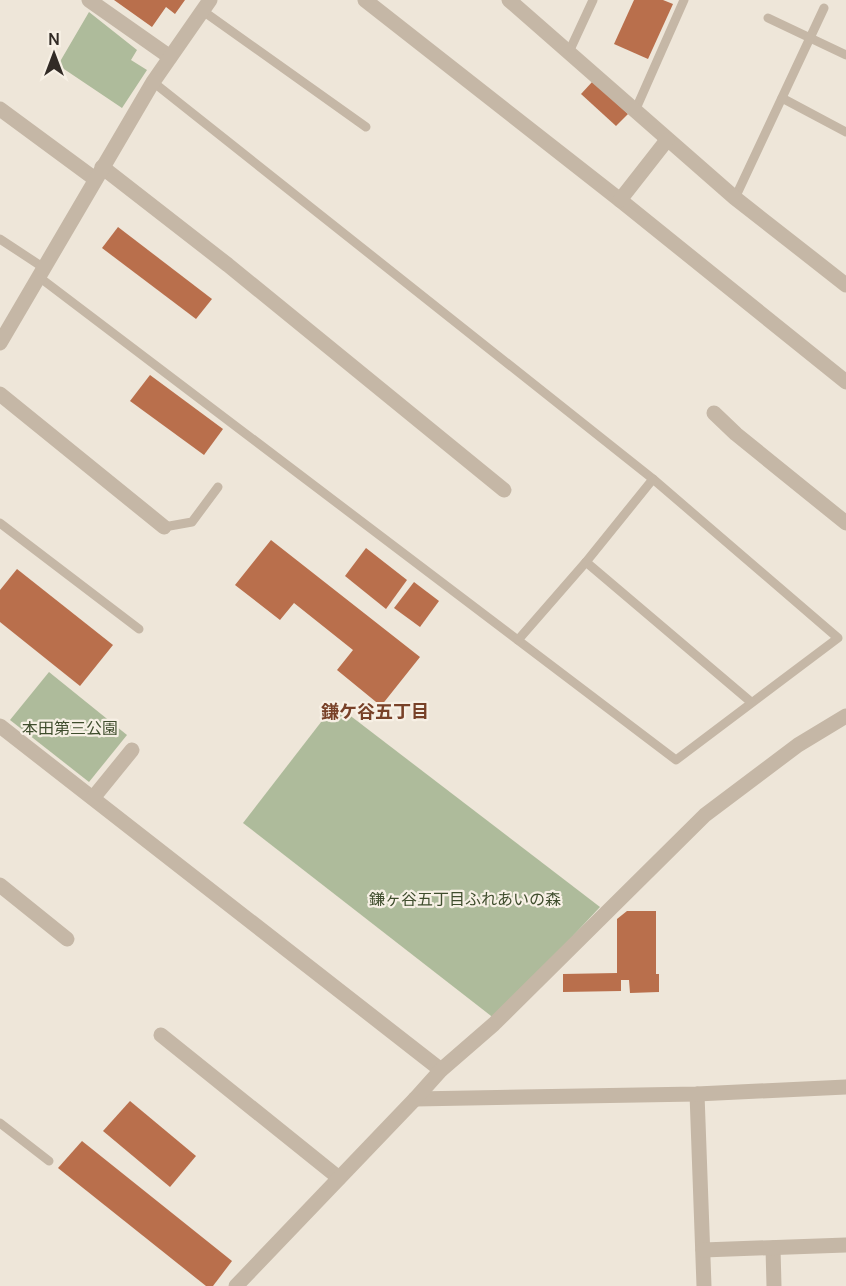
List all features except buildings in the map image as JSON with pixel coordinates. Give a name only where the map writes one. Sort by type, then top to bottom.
[{"type":"street","points":[[89,0],[170,57]]},
{"type":"street","points":[[365,0],[620,200],[846,382]]},
{"type":"street","points":[[509,0],[735,198],[846,285]]},
{"type":"street","points":[[0,343],[153,82],[206,6]]},
{"type":"street","points":[[0,109],[98,173],[228,265],[504,490]]},
{"type":"street","points":[[620,200],[667,140]]},
{"type":"street","points":[[0,394],[164,527]]},
{"type":"street","points":[[714,413],[736,434],[846,523]]},
{"type":"street","points":[[236,1286],[441,1070],[494,1024],[705,815],[798,745],[846,716]]},
{"type":"street","points":[[0,726],[441,1070]]},
{"type":"street","points":[[93,798],[132,750]]},
{"type":"street","points":[[0,885],[67,939]]},
{"type":"street","points":[[161,1035],[339,1178]]},
{"type":"street","points":[[415,1099],[697,1094],[846,1087]]},
{"type":"street","points":[[697,1094],[704,1286]]},
{"type":"street","points":[[703,1250],[846,1245]]},
{"type":"street","points":[[773,1248],[774,1286]]},
{"type":"lane","points":[[568,54],[593,0]]},
{"type":"lane","points":[[635,111],[684,0]]},
{"type":"lane","points":[[206,6],[366,127]]},
{"type":"lane","points":[[735,198],[824,8]]},
{"type":"lane","points":[[768,18],[846,55]]},
{"type":"lane","points":[[0,239],[41,273],[676,760],[838,638],[653,479],[153,82]]},
{"type":"lane","points":[[782,98],[846,132]]},
{"type":"lane","points":[[518,640],[586,562],[653,479]]},
{"type":"lane","points":[[164,527],[192,522],[218,488]]},
{"type":"lane","points":[[0,523],[139,629]]},
{"type":"lane","points":[[586,562],[751,702]]},
{"type":"lane","points":[[0,1123],[49,1161]]},
{"type":"green space","points":[[89,12],[137,50],[131,60],[147,70],[122,108],[58,65]]},
{"type":"green space","name":"本田第三公園","points":[[49,672],[127,735],[89,782],[10,720]]},
{"type":"green space","name":"鎌ヶ谷五丁目ふれあいの森","points":[[335,704],[600,907],[495,1019],[243,823]]},
{"type":"district","name":"鎌ケ谷五丁目","points":[[375,711]]}]
